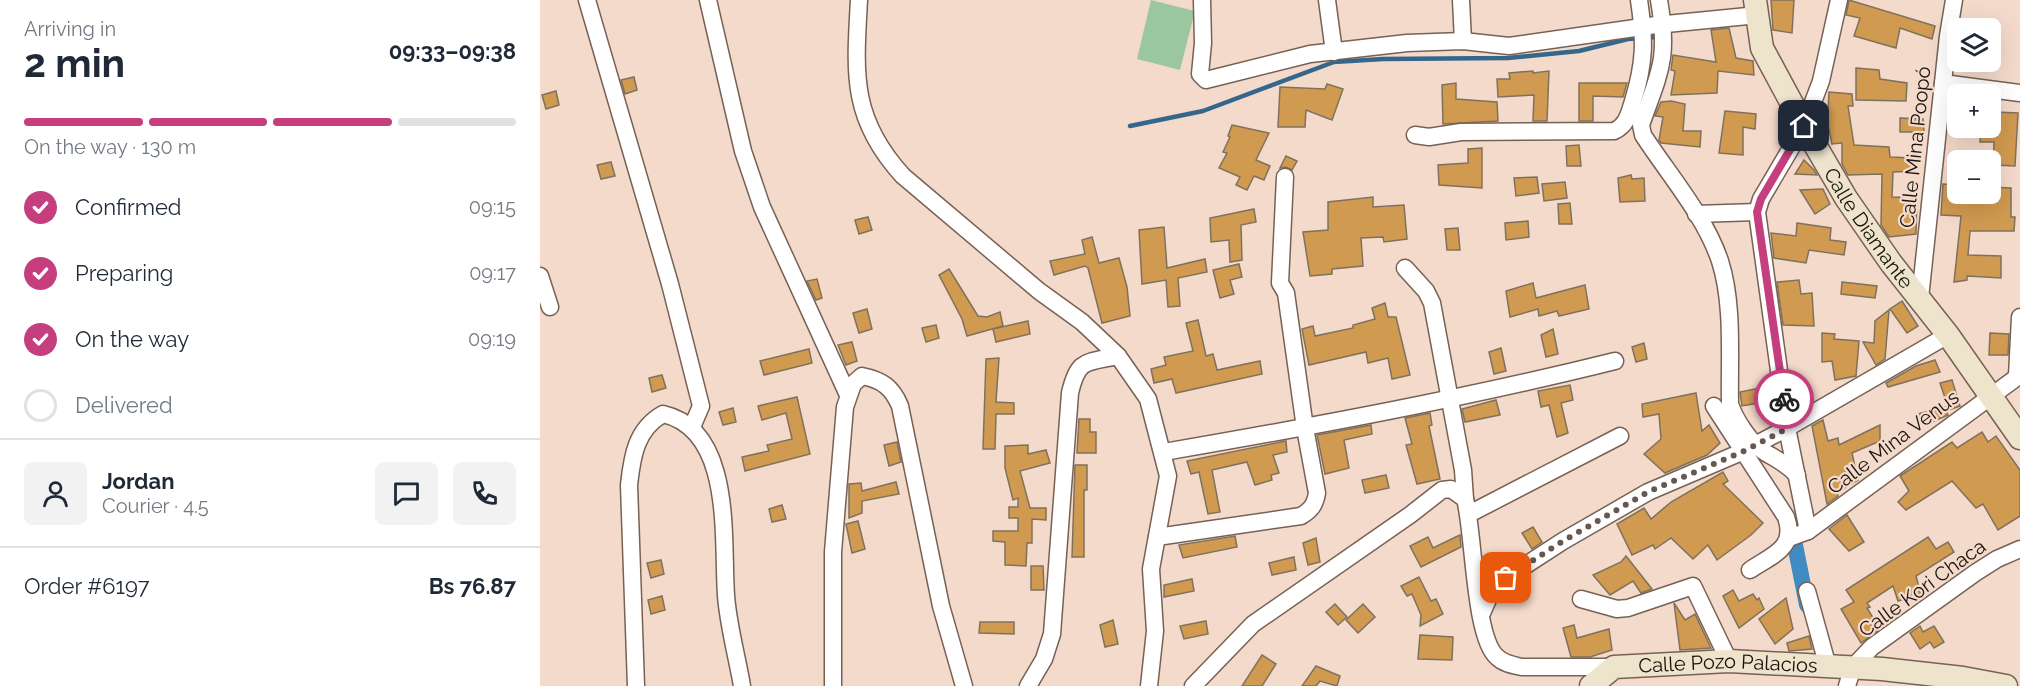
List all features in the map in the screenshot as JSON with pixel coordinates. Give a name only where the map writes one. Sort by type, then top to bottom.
[{"type":"street","points":[[587,0],[670,284],[701,406],[692,428]]},
{"type":"street","points":[[708,0],[743,151],[762,207],[848,395]]},
{"type":"street","points":[[859,0],[856,56],[863,112],[868,128],[887,158],[903,176],[1039,291],[1082,322],[1118,356],[1148,399],[1164,452],[1168,476],[1151,569],[1155,631],[1149,686]]},
{"type":"street","points":[[1202,0],[1203,43],[1200,75],[1206,80],[1310,54],[1407,43],[1463,41],[1509,46],[1756,8]]},
{"type":"street","points":[[1327,0],[1334,52]]},
{"type":"street","points":[[1461,0],[1463,41]]},
{"type":"street","points":[[1415,135],[1429,137],[1461,132],[1614,130],[1622,127],[1627,119],[1643,69],[1643,27],[1639,0]]},
{"type":"street","points":[[1659,0],[1663,24],[1664,60],[1641,124],[1643,135],[1696,214],[1720,261],[1725,283],[1730,404],[1786,517],[1790,538],[1783,548],[1750,570]]},
{"type":"street","points":[[1808,531],[1788,428],[1757,212],[1761,199],[1804,126],[1821,81],[1839,0]]},
{"type":"street","name":"Calle Mina Poopó","points":[[1920,298],[1954,0]]},
{"type":"street","name":"Calle Diamante","points":[[1756,8],[1762,48],[1804,126],[1865,226],[1948,335],[2020,438]]},
{"type":"street","points":[[1943,83],[2020,93]]},
{"type":"street","points":[[1157,537],[1301,516],[1310,511],[1317,493],[1305,428],[1286,293],[1280,283],[1285,177]]},
{"type":"street","points":[[1696,214],[1757,212]]},
{"type":"street","name":"Calle Pozo Palacios","points":[[1405,268],[1426,291],[1432,303],[1463,471],[1484,634],[1495,657],[1508,664],[1548,668],[1729,661],[1828,667],[1850,677],[1963,678],[2006,686]]},
{"type":"street","points":[[540,276],[550,307]]},
{"type":"street","points":[[2019,375],[2020,317]]},
{"type":"street","points":[[1481,616],[1490,595],[1506,578],[1563,541],[1648,492],[1750,448],[1788,428],[1948,335]]},
{"type":"street","points":[[1028,686],[1044,659],[1052,634],[1070,393],[1074,373],[1084,363],[1118,356]]},
{"type":"street","points":[[1164,452],[1305,428],[1615,362]]},
{"type":"street","name":"Calle Mina Venus","points":[[1790,538],[1808,531],[2019,375]]},
{"type":"street","points":[[833,686],[833,552],[848,395],[853,384],[862,376],[875,378],[894,392],[900,406],[941,606],[964,686]]},
{"type":"street","points":[[1714,406],[1750,448],[1789,465],[1797,475]]},
{"type":"street","points":[[636,686],[629,485],[632,459],[648,422],[663,414],[675,417],[692,428],[710,456],[719,486],[726,598],[742,686]]},
{"type":"street","points":[[1193,686],[1253,624],[1410,515],[1442,490],[1451,489],[1467,506],[1620,436]]},
{"type":"street","name":"Calle Kori Chaca","points":[[1850,677],[1872,647],[1996,559],[2020,549]]},
{"type":"street","points":[[1581,599],[1617,609],[1628,608],[1693,586],[1729,661]]},
{"type":"street","points":[[1807,591],[1828,667]]},
{"type":"street","points":[[1591,686],[1614,667]]},
{"type":"green space","points":[[1151,0],[1195,11],[1180,70],[1137,59]]},
{"type":"building","points":[[1771,0],[1794,0],[1792,33],[1773,30]]},
{"type":"building","points":[[1849,0],[1935,26],[1932,39],[1900,28],[1896,48],[1854,36],[1860,18],[1846,15]]},
{"type":"building","points":[[1729,28],[1736,58],[1753,61],[1754,75],[1718,71],[1717,93],[1671,95],[1675,71],[1671,70],[1673,55],[1716,62],[1711,30]]},
{"type":"building","points":[[1856,68],[1879,70],[1880,79],[1907,83],[1906,101],[1856,100]]},
{"type":"building","points":[[1533,71],[1533,73],[1549,71],[1547,121],[1533,121],[1534,95],[1498,97],[1497,79],[1510,79],[1509,73]]},
{"type":"building","points":[[634,77],[637,90],[625,94],[621,80]]},
{"type":"building","points":[[1456,83],[1456,99],[1497,102],[1498,121],[1443,124],[1442,85]]},
{"type":"building","points":[[1579,83],[1627,83],[1623,97],[1593,96],[1593,121],[1579,121]]},
{"type":"building","points":[[1327,84],[1343,89],[1332,120],[1306,110],[1305,127],[1278,127],[1280,87],[1325,89]]},
{"type":"building","points":[[556,91],[559,105],[546,109],[542,95]]},
{"type":"building","points":[[1829,92],[1852,94],[1853,106],[1848,106],[1854,145],[1889,147],[1890,157],[1915,158],[1915,171],[1893,172],[1892,197],[1917,198],[1916,234],[1889,237],[1881,225],[1882,174],[1848,175],[1842,164],[1842,143],[1832,144],[1825,111],[1828,111]]},
{"type":"building","points":[[1671,101],[1685,104],[1683,131],[1701,131],[1700,147],[1661,143],[1659,140],[1663,117],[1655,116],[1661,102]]},
{"type":"building","points":[[1725,111],[1756,114],[1755,129],[1743,127],[1743,155],[1719,153]]},
{"type":"building","points":[[2001,112],[2018,113],[2015,166],[2001,165],[2001,150],[1994,150],[1994,142],[1980,142],[1980,138],[2001,138]]},
{"type":"building","points":[[1900,118],[1923,119],[1924,132],[1900,132]]},
{"type":"building","points":[[1232,125],[1269,133],[1256,160],[1270,166],[1264,180],[1254,176],[1247,190],[1236,185],[1240,177],[1219,168],[1227,153],[1223,152],[1230,137],[1228,136]]},
{"type":"building","points":[[1579,145],[1581,166],[1567,166],[1566,146]]},
{"type":"building","points":[[1482,148],[1482,188],[1439,185],[1438,165],[1468,163],[1468,149]]},
{"type":"building","points":[[1286,156],[1297,161],[1292,170],[1286,167],[1280,168]]},
{"type":"building","points":[[1804,160],[1814,170],[1817,175],[1795,174]]},
{"type":"building","points":[[611,162],[615,176],[601,179],[597,165]]},
{"type":"building","points":[[1631,175],[1632,179],[1644,178],[1645,201],[1620,202],[1618,178]]},
{"type":"building","points":[[1537,177],[1539,193],[1516,196],[1514,178]]},
{"type":"building","points":[[1565,182],[1567,198],[1544,201],[1542,184]]},
{"type":"building","points":[[1943,184],[1947,184],[1947,204],[2001,204],[2001,188],[2011,188],[2011,217],[2015,217],[2014,231],[1970,231],[1968,255],[2001,256],[2001,278],[1967,276],[1967,280],[1954,282],[1961,216],[1941,215]]},
{"type":"building","points":[[1823,189],[1830,204],[1815,214],[1800,190]]},
{"type":"building","points":[[1373,197],[1373,207],[1404,205],[1407,239],[1384,242],[1383,237],[1361,238],[1363,266],[1332,269],[1332,274],[1310,276],[1303,232],[1328,230],[1328,202]]},
{"type":"building","points":[[1570,203],[1572,224],[1559,224],[1558,204]]},
{"type":"building","points":[[1254,209],[1256,222],[1241,225],[1242,260],[1230,262],[1229,240],[1211,242],[1210,218]]},
{"type":"building","points":[[868,217],[872,230],[859,234],[855,220]]},
{"type":"building","points":[[1528,221],[1529,237],[1506,240],[1505,223]]},
{"type":"building","points":[[1797,223],[1831,228],[1830,240],[1846,242],[1844,255],[1809,250],[1806,263],[1774,258],[1771,233],[1796,236]]},
{"type":"building","points":[[1164,227],[1167,268],[1205,259],[1207,272],[1178,278],[1180,306],[1168,307],[1166,280],[1142,284],[1139,230]]},
{"type":"building","points":[[1458,228],[1460,250],[1447,250],[1445,229]]},
{"type":"building","points":[[1092,237],[1099,263],[1119,258],[1127,287],[1130,316],[1102,323],[1088,268],[1085,266],[1054,275],[1050,261],[1085,254],[1082,240]]},
{"type":"building","points":[[1239,264],[1242,277],[1230,280],[1234,294],[1220,298],[1213,270]]},
{"type":"building","points":[[949,269],[978,316],[987,317],[1000,312],[1003,326],[967,336],[962,319],[939,275]]},
{"type":"building","points":[[817,279],[822,298],[816,300],[807,281]]},
{"type":"building","points":[[1799,280],[1801,294],[1812,293],[1814,326],[1783,325],[1777,282]]},
{"type":"building","points":[[1842,282],[1877,286],[1875,298],[1841,294]]},
{"type":"building","points":[[1533,283],[1536,298],[1585,285],[1589,309],[1559,316],[1557,311],[1539,316],[1538,309],[1510,317],[1506,291]]},
{"type":"building","points":[[1902,301],[1918,326],[1907,333],[1890,309]]},
{"type":"building","points":[[1385,303],[1388,317],[1396,317],[1410,375],[1392,379],[1388,358],[1368,363],[1366,352],[1309,365],[1302,329],[1313,326],[1315,336],[1353,328],[1353,325],[1375,319],[1372,308]]},
{"type":"building","points":[[867,309],[872,329],[859,333],[853,313]]},
{"type":"building","points":[[1889,310],[1885,359],[1876,365],[1863,342],[1874,343],[1875,321]]},
{"type":"building","points":[[1198,320],[1206,356],[1213,354],[1217,370],[1260,361],[1262,374],[1176,393],[1172,379],[1154,383],[1151,369],[1166,365],[1164,357],[1193,351],[1186,323]]},
{"type":"building","points":[[1028,321],[1030,334],[996,342],[993,329]]},
{"type":"building","points":[[936,325],[939,338],[926,342],[922,328]]},
{"type":"building","points":[[1553,329],[1558,354],[1546,357],[1541,335]]},
{"type":"building","points":[[1822,333],[1835,334],[1834,339],[1859,341],[1856,376],[1835,380],[1832,361],[1822,362]]},
{"type":"building","points":[[1990,333],[2009,334],[2008,355],[1989,355]]},
{"type":"building","points":[[852,342],[857,361],[846,365],[838,345]]},
{"type":"building","points":[[1644,343],[1647,359],[1636,362],[1632,347]]},
{"type":"building","points":[[1501,348],[1506,371],[1494,374],[1489,352]]},
{"type":"building","points":[[809,349],[812,363],[764,375],[760,361]]},
{"type":"building","points":[[999,358],[996,402],[1014,403],[1014,414],[996,414],[995,449],[983,449],[986,359]]},
{"type":"building","points":[[1935,360],[1940,372],[1888,387],[1886,383],[1916,366]]},
{"type":"building","points":[[662,375],[666,388],[652,392],[649,378]]},
{"type":"building","points":[[1952,380],[1960,406],[1949,410],[1940,383]]},
{"type":"building","points":[[1570,385],[1573,400],[1561,403],[1568,433],[1557,437],[1549,405],[1541,407],[1538,391]]},
{"type":"building","points":[[1770,386],[1770,401],[1742,406],[1740,392]]},
{"type":"building","points":[[1696,393],[1702,431],[1709,425],[1720,443],[1707,455],[1665,473],[1644,454],[1661,439],[1659,414],[1643,417],[1642,404]]},
{"type":"building","points":[[797,397],[810,454],[745,471],[742,457],[769,451],[767,445],[792,439],[786,413],[762,420],[758,406]]},
{"type":"building","points":[[1496,400],[1500,415],[1465,422],[1462,409]]},
{"type":"building","points":[[1945,407],[1948,415],[1925,425],[1918,414]]},
{"type":"building","points":[[733,408],[736,422],[723,425],[719,412]]},
{"type":"building","points":[[1430,413],[1432,425],[1429,426],[1440,479],[1417,484],[1406,445],[1412,444],[1405,418]]},
{"type":"building","points":[[1079,419],[1090,419],[1090,432],[1096,432],[1096,453],[1077,453]]},
{"type":"building","points":[[1823,420],[1828,441],[1838,438],[1839,445],[1880,425],[1880,441],[1852,453],[1858,480],[1837,492],[1838,496],[1827,504],[1812,426]]},
{"type":"building","points":[[1371,425],[1372,434],[1344,440],[1349,468],[1325,474],[1317,435]]},
{"type":"building","points":[[1982,432],[1988,442],[1996,436],[2020,470],[2020,516],[1998,530],[1983,504],[1976,508],[1952,481],[1906,510],[1898,502],[1909,491],[1900,476],[1952,442],[1957,448]]},
{"type":"building","points":[[1286,441],[1287,452],[1273,455],[1279,473],[1271,475],[1272,480],[1255,485],[1247,462],[1212,470],[1220,512],[1208,514],[1199,472],[1191,474],[1187,461]]},
{"type":"building","points":[[897,442],[901,462],[889,466],[884,445]]},
{"type":"building","points":[[1028,445],[1028,454],[1046,450],[1050,463],[1020,471],[1030,508],[1046,508],[1046,520],[1032,519],[1032,543],[1027,543],[1026,566],[1005,565],[1005,542],[993,541],[993,531],[1018,531],[1018,518],[1009,518],[1009,507],[1018,507],[1018,498],[1013,500],[1005,468],[1005,446]]},
{"type":"building","points":[[1075,465],[1087,465],[1087,490],[1084,490],[1084,557],[1072,557]]},
{"type":"building","points":[[1723,472],[1728,481],[1723,484],[1763,523],[1751,535],[1717,560],[1708,545],[1693,559],[1671,538],[1655,549],[1653,545],[1632,555],[1617,524],[1644,508],[1651,519],[1671,502]]},
{"type":"building","points":[[1386,475],[1389,488],[1365,493],[1362,480]]},
{"type":"building","points":[[896,482],[899,494],[862,501],[862,513],[849,518],[849,484],[861,483],[862,491]]},
{"type":"building","points":[[782,505],[786,519],[772,522],[769,509]]},
{"type":"building","points":[[1847,515],[1864,542],[1849,551],[1829,529]]},
{"type":"building","points":[[858,521],[865,549],[852,553],[846,524]]},
{"type":"building","points":[[1533,527],[1542,542],[1532,549],[1522,533]]},
{"type":"building","points":[[1460,535],[1461,547],[1421,567],[1410,546],[1428,537],[1433,548]]},
{"type":"building","points":[[1235,536],[1237,547],[1183,558],[1179,545]]},
{"type":"building","points":[[1928,537],[1936,549],[1948,542],[1954,552],[1916,576],[1921,595],[1898,601],[1893,586],[1867,603],[1870,607],[1867,608],[1880,629],[1861,643],[1841,609],[1854,602],[1846,590]]},
{"type":"building","points":[[1316,538],[1320,562],[1308,565],[1303,543]]},
{"type":"building","points":[[1626,556],[1652,589],[1641,593],[1633,581],[1610,595],[1593,575],[1621,562]]},
{"type":"building","points":[[1294,557],[1296,570],[1272,575],[1269,563]]},
{"type":"building","points":[[661,560],[664,574],[651,578],[647,563]]},
{"type":"building","points":[[1031,566],[1043,566],[1044,590],[1031,590]]},
{"type":"building","points":[[1419,577],[1431,601],[1436,599],[1443,614],[1420,626],[1421,615],[1412,594],[1407,596],[1401,586]]},
{"type":"building","points":[[1192,579],[1194,591],[1164,597],[1164,585]]},
{"type":"building","points":[[1733,590],[1739,601],[1753,594],[1757,600],[1759,598],[1764,609],[1739,628],[1723,596]]},
{"type":"building","points":[[662,596],[665,610],[651,614],[648,600]]},
{"type":"building","points":[[1786,598],[1793,629],[1775,644],[1759,619]]},
{"type":"building","points":[[1674,603],[1685,620],[1695,614],[1711,648],[1680,650]]},
{"type":"building","points":[[1335,604],[1347,617],[1338,625],[1326,612]]},
{"type":"building","points":[[1363,604],[1375,617],[1358,633],[1346,620]]},
{"type":"building","points":[[1113,620],[1118,644],[1105,647],[1100,625]]},
{"type":"building","points":[[1206,621],[1208,634],[1184,639],[1180,626]]},
{"type":"building","points":[[980,622],[1014,622],[1014,634],[979,633]]},
{"type":"building","points":[[1574,625],[1577,638],[1609,629],[1612,650],[1590,657],[1571,657],[1563,628]]},
{"type":"building","points":[[1920,626],[1923,632],[1934,626],[1944,642],[1934,648],[1930,642],[1920,649],[1910,633]]},
{"type":"building","points":[[1420,635],[1453,637],[1452,660],[1418,659]]},
{"type":"building","points":[[1809,636],[1812,649],[1789,651],[1787,643]]},
{"type":"building","points":[[1262,655],[1276,664],[1262,686],[1242,686]]},
{"type":"building","points":[[1316,666],[1340,676],[1337,686],[1320,681],[1316,686],[1302,686]]},
{"type":"waterway","points":[[1130,126],[1203,111],[1334,62],[1383,59],[1508,58],[1579,51],[1628,39],[1657,37]]},
{"type":"waterway","points":[[1791,525],[1807,605]]},
{"type":"way so far","points":[[1506,578],[1563,541],[1648,492],[1744,451],[1788,428],[1784,399]]},
{"type":"route","points":[[1784,399],[1757,212],[1761,199],[1804,126]]}]
